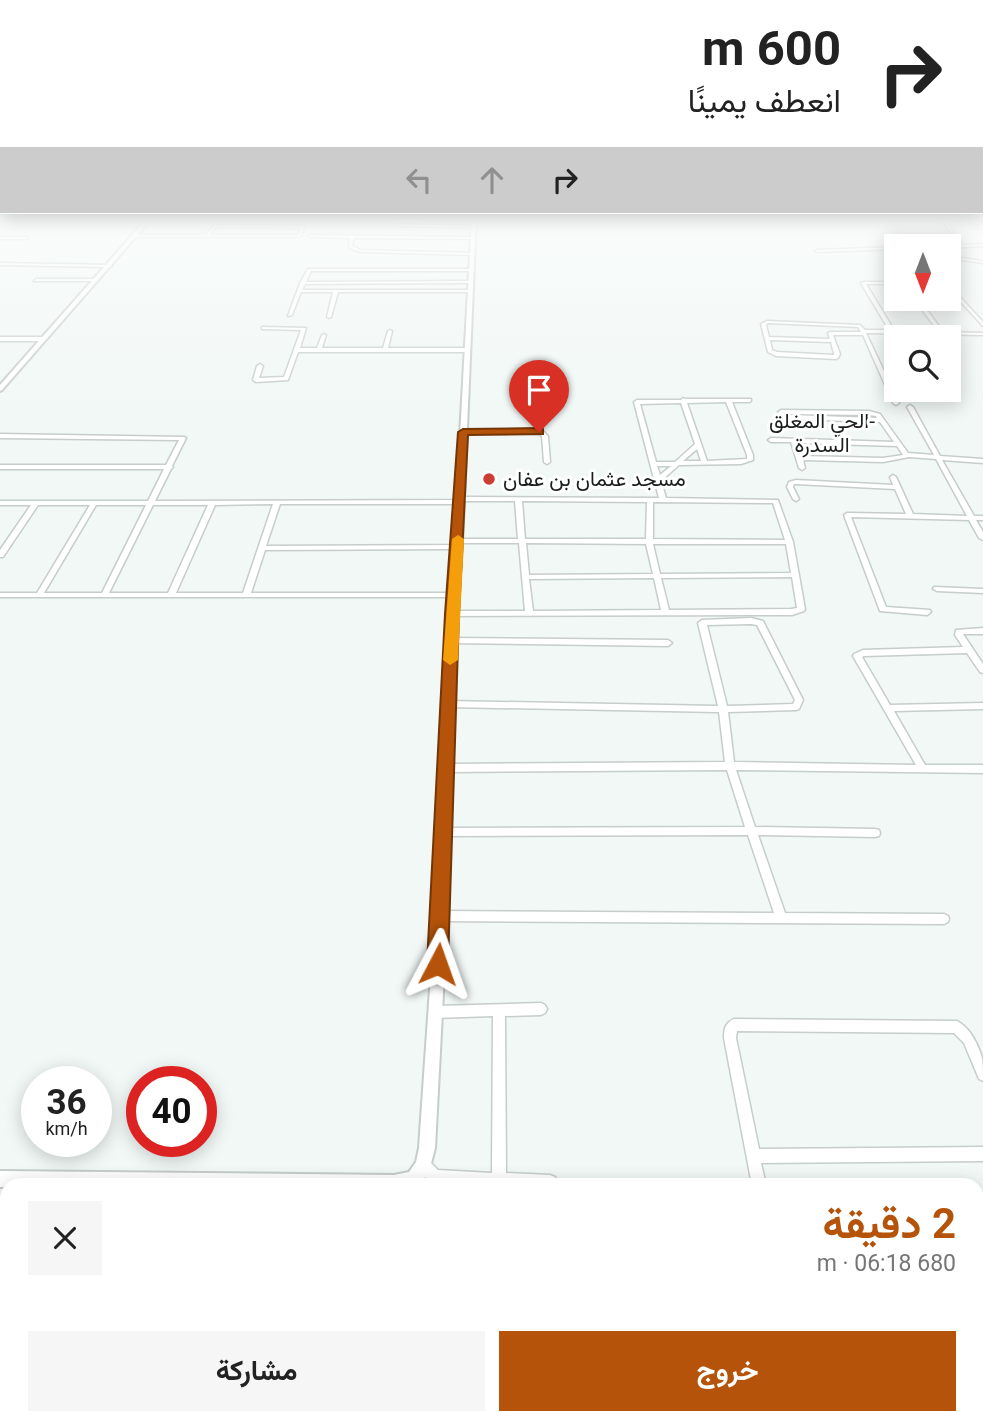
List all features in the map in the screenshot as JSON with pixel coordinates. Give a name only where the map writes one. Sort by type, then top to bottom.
[{"type":"street","points":[[0,388],[95,282]]},
{"type":"street","points":[[290,315],[302,283],[348,282]]},
{"type":"street","points":[[299,291],[451,282]]},
{"type":"street","points":[[415,1178],[423,1165],[427,1148],[441,916],[452,614],[471,282]]},
{"type":"street","points":[[884,283],[863,283],[889,325]]},
{"type":"street","points":[[330,317],[336,291]]},
{"type":"street","points":[[961,300],[983,325]]},
{"type":"street","points":[[974,314],[983,315]]},
{"type":"street","points":[[884,332],[864,332],[831,332],[837,355],[834,357],[774,354],[770,351],[763,324],[856,325],[864,332],[896,403]]},
{"type":"street","points":[[260,366],[256,380],[285,380],[304,328],[264,328]]},
{"type":"street","points":[[385,350],[390,331]]},
{"type":"street","points":[[961,333],[983,334]]},
{"type":"street","points":[[319,350],[324,335]]},
{"type":"street","points":[[767,338],[832,341]]},
{"type":"street","points":[[0,339],[43,339]]},
{"type":"street","points":[[297,351],[467,350]]},
{"type":"street","points":[[683,400],[705,463]]},
{"type":"street","points":[[655,464],[745,462],[751,458],[728,400]]},
{"type":"street","points":[[663,500],[637,402],[749,400]]},
{"type":"street","points":[[910,407],[941,458],[983,538]]},
{"type":"street","points":[[882,420],[788,417],[781,412],[869,413],[882,420],[908,456]]},
{"type":"street","points":[[463,432],[541,432],[545,436],[547,461]]},
{"type":"street","points":[[0,436],[184,440],[104,596]]},
{"type":"street","points":[[771,440],[897,444]]},
{"type":"street","points":[[793,440],[802,468]]},
{"type":"street","points":[[658,480],[698,445]]},
{"type":"street","points":[[798,457],[883,460],[908,456],[983,461]]},
{"type":"street","points":[[0,467],[170,467]]},
{"type":"street","points":[[893,477],[910,515]]},
{"type":"street","points":[[796,499],[790,487],[796,482],[897,487]]},
{"type":"street","points":[[518,499],[529,613]]},
{"type":"street","points":[[0,503],[277,503],[518,499],[776,501],[789,542],[801,606],[798,611],[452,614]]},
{"type":"street","points":[[650,500],[649,542],[666,613]]},
{"type":"street","points":[[0,555],[36,503]]},
{"type":"street","points":[[39,595],[94,503]]},
{"type":"street","points":[[171,596],[212,503]]},
{"type":"street","points":[[246,595],[277,503]]},
{"type":"street","points":[[927,612],[883,609],[847,517],[853,513],[983,518]]},
{"type":"street","points":[[262,548],[523,542],[789,542]]},
{"type":"street","points":[[526,577],[795,575]]},
{"type":"street","points":[[937,589],[983,591]]},
{"type":"street","points":[[0,595],[454,595]]},
{"type":"street","points":[[449,704],[723,709],[799,705],[799,700],[760,623],[702,623],[723,709],[730,766],[781,918]]},
{"type":"street","points":[[983,631],[959,632],[983,670]]},
{"type":"street","points":[[451,641],[668,643]]},
{"type":"street","points":[[923,769],[857,659],[860,653],[968,650]]},
{"type":"street","points":[[887,708],[983,706]]},
{"type":"street","points":[[446,768],[730,766],[983,769]]},
{"type":"street","points":[[444,832],[753,831],[875,834]]},
{"type":"street","points":[[441,916],[944,919]]},
{"type":"street","points":[[435,1012],[541,1009]]},
{"type":"street","points":[[499,1010],[499,1178]]},
{"type":"street","points":[[758,1178],[730,1038],[730,1030],[734,1025],[957,1027],[968,1039],[983,1075]]},
{"type":"street","points":[[754,1156],[983,1154]]},
{"type":"street","points":[[423,1165],[435,1177],[456,1178]]},
{"type":"slow traffic","points":[[450,660],[458,539]]},
{"type":"place","name":"مسجد عثمان بن عفان","points":[[489,479]]},
{"type":"district","name":"الحي المغلق- السدرة","points":[[822,433]]},
{"type":"route","points":[[438,964],[452,614],[463,432],[539,432]]}]
